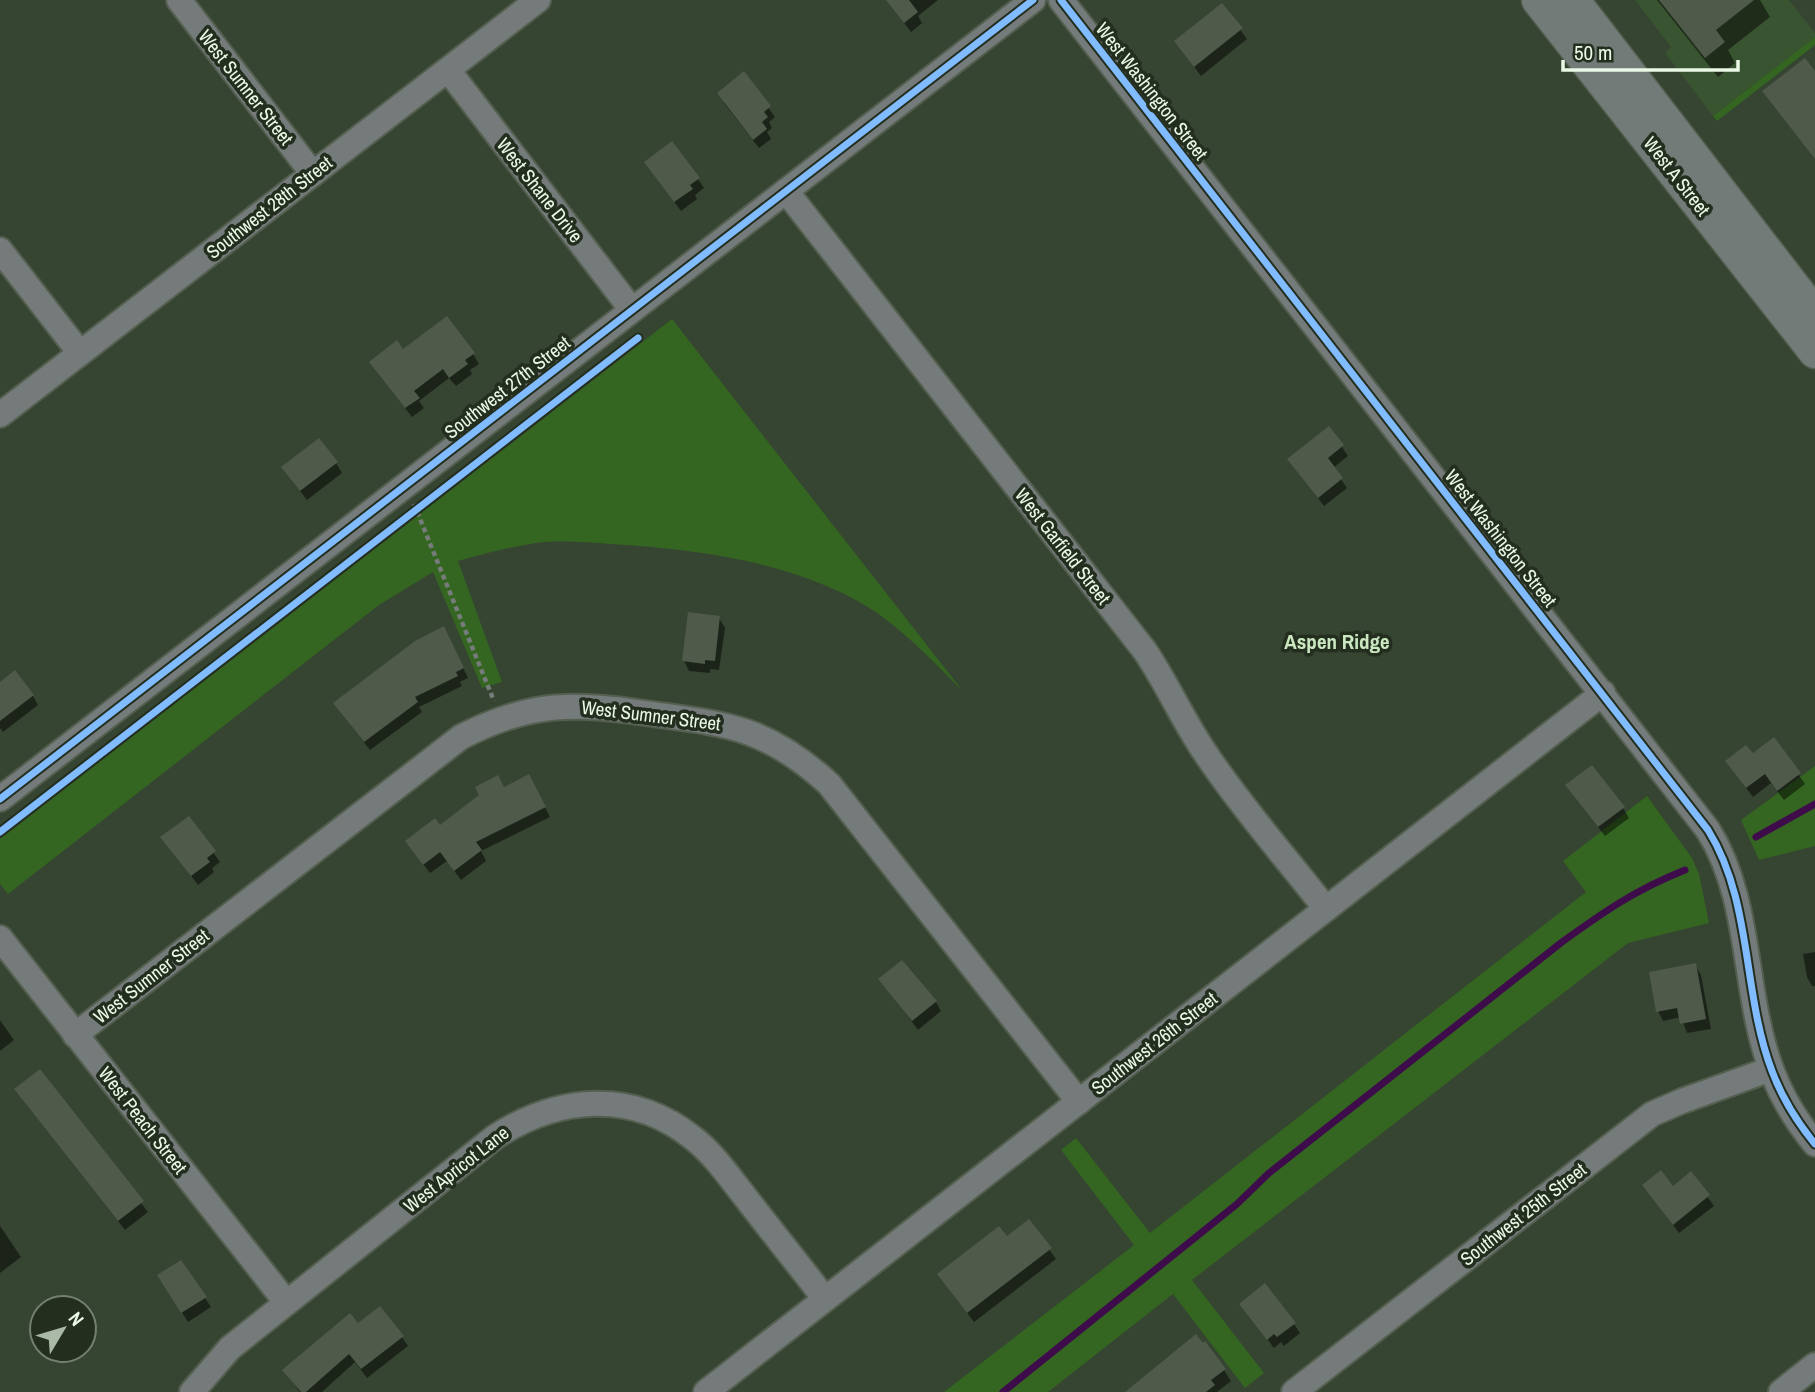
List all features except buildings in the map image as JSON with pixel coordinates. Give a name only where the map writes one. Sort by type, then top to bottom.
[{"type":"main road","name":"West A Street","points":[[1538,0],[1815,352]]},
{"type":"main road","name":"West A Street","points":[[1573,0],[1815,314]]},
{"type":"street","name":"West Sumner Street","points":[[179,0],[313,174]]},
{"type":"street","name":"Southwest 28th Street","points":[[0,415],[538,0]]},
{"type":"street","name":"Southwest 27th Street","points":[[0,799],[1033,0]]},
{"type":"street","name":"West Washington Street","points":[[1061,0],[1716,842],[1733,886],[1771,1069],[1784,1100],[1815,1144]]},
{"type":"street","name":"West Shane Drive","points":[[448,70],[632,310]]},
{"type":"street","name":"West Garfield Street","points":[[786,191],[1145,651],[1208,758],[1326,909]]},
{"type":"street","points":[[0,250],[80,353]]},
{"type":"street","name":"Southwest 26th Street","points":[[706,1392],[1602,693]]},
{"type":"street","name":"West Sumner Street","points":[[75,1035],[443,749],[501,718],[531,709],[599,706],[721,722],[780,745],[809,766],[829,784],[1079,1102]]},
{"type":"street","name":"West Peach Street","points":[[0,938],[286,1302]]},
{"type":"street","name":"Southwest 25th Street","points":[[1294,1392],[1652,1114],[1771,1069]]},
{"type":"street","name":"West Apricot Lane","points":[[192,1392],[230,1348],[495,1137],[514,1124],[552,1109],[591,1103],[615,1104],[647,1112],[696,1139],[719,1164],[825,1299]]},
{"type":"street","points":[[1781,1392],[1815,1365]]},
{"type":"path","points":[[405,485],[501,718]]},
{"type":"path","points":[[405,516],[427,499]]},
{"type":"shaded area","points":[[1635,0],[1789,0],[1815,33],[1815,37],[1713,116],[1665,53],[1671,47]]},
{"type":"green space","points":[[1815,37],[1815,45],[1717,121],[1713,116]]},
{"type":"green space","points":[[672,319],[962,690],[882,617],[852,598],[795,574],[704,553],[641,546],[554,542],[506,549],[458,561],[502,682],[482,688],[433,572],[379,605],[8,894],[0,884],[0,839]]},
{"type":"green space","points":[[1815,766],[1815,846],[1759,860],[1741,820]]},
{"type":"green space","points":[[1647,796],[1692,858],[1699,874],[1709,923],[1628,943],[1192,1280],[1264,1373],[1245,1388],[1173,1294],[1048,1392],[944,1392],[1134,1245],[1061,1150],[1076,1138],[1150,1233],[1586,892],[1563,861]]},
{"type":"waterway","points":[[1756,837],[1815,804]]},
{"type":"waterway","points":[[1003,1392],[1237,1204],[1269,1173],[1562,942],[1621,902],[1685,870]]},
{"type":"cycle path","points":[[0,799],[1033,0]]},
{"type":"cycle path","points":[[1061,0],[1708,830],[1733,887],[1762,1041],[1772,1071],[1790,1109],[1815,1144]]},
{"type":"cycle path","points":[[0,832],[638,338]]},
{"type":"district","name":"Aspen Ridge","points":[[1337,641]]}]
